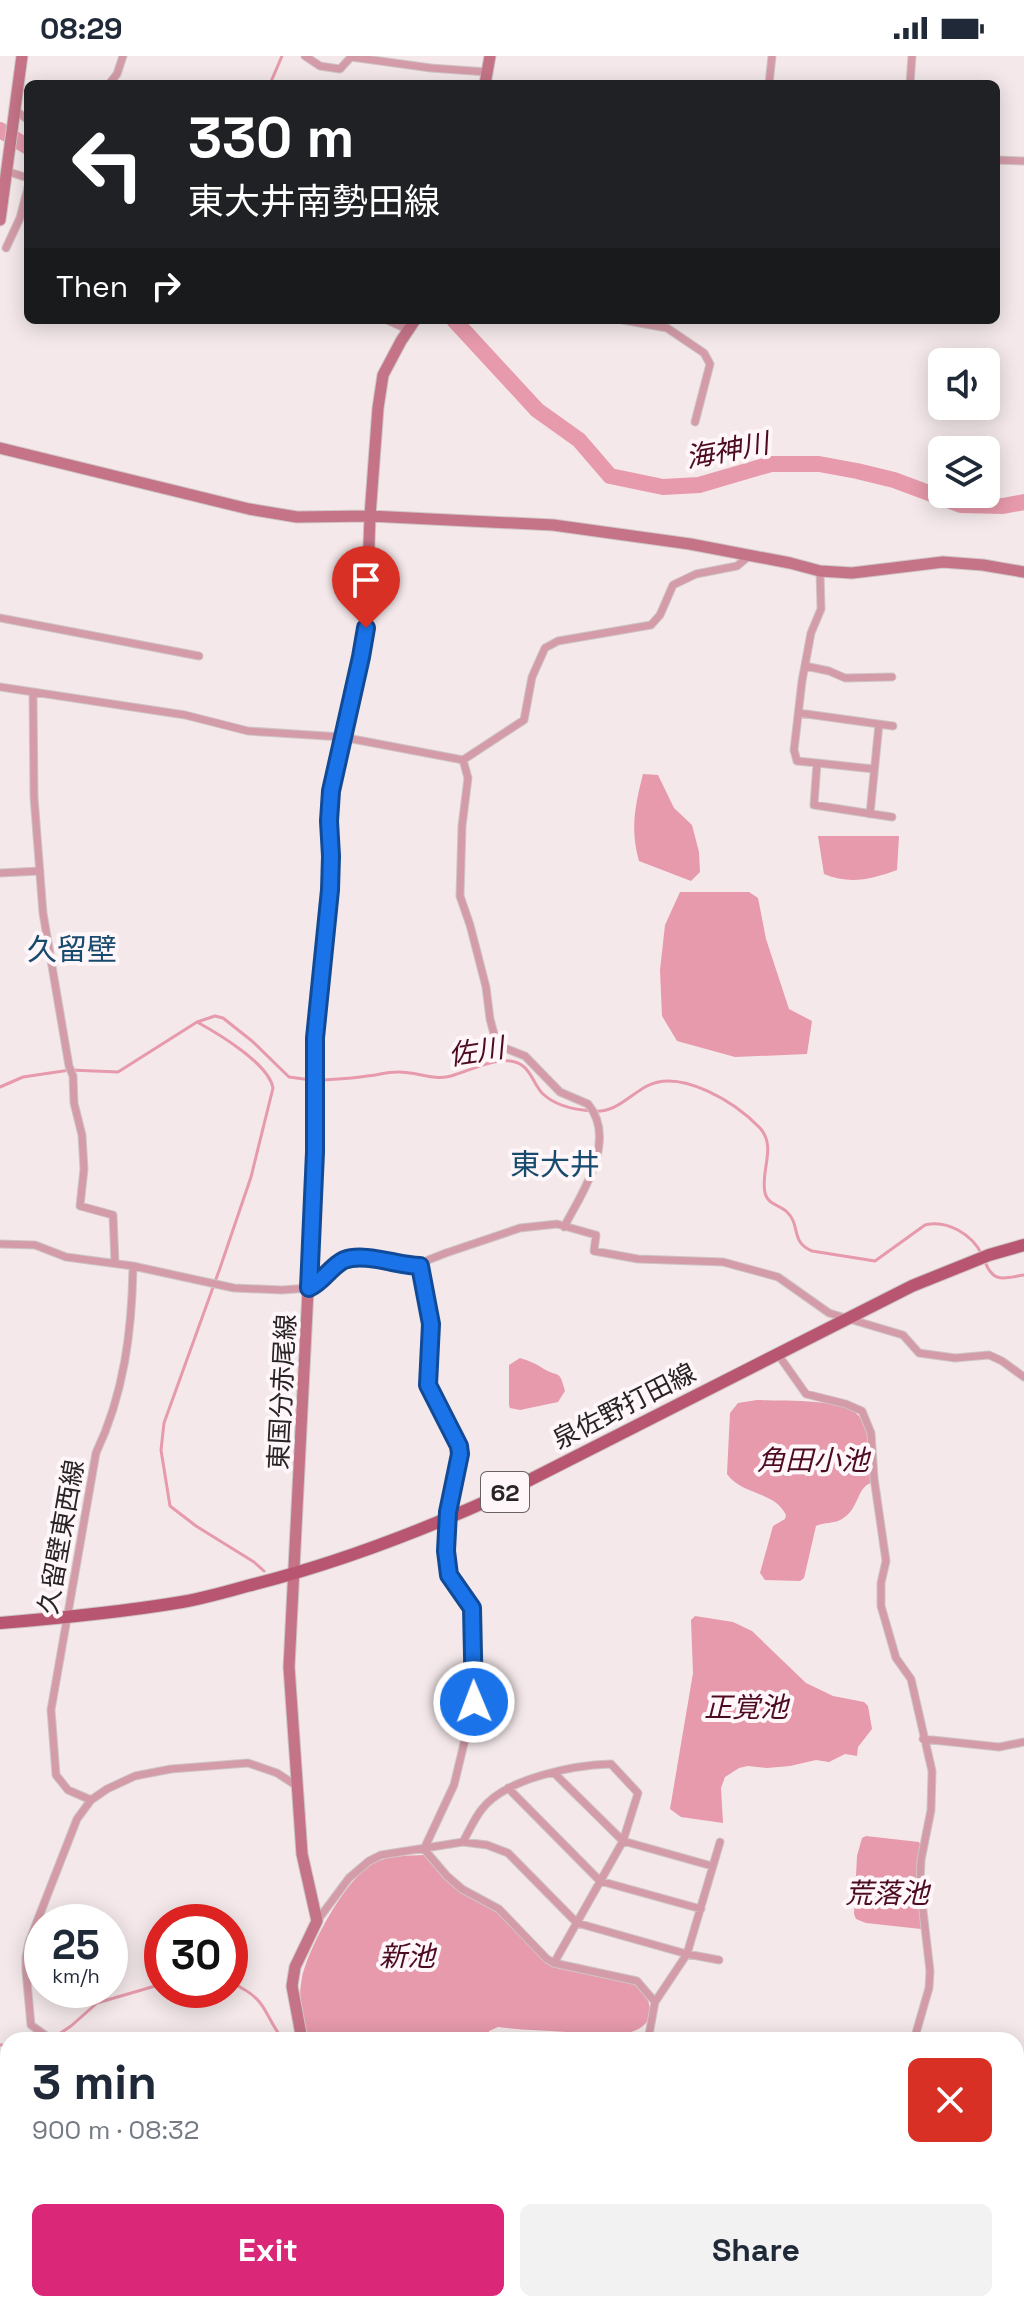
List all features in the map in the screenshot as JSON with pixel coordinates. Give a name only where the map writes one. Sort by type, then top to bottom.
[{"type":"main road","name":"泉佐野打田線","points":[[0,1623],[184,1602],[294,1574],[363,1552],[494,1498],[912,1286],[989,1255],[1024,1245]]},
{"type":"street","points":[[0,220],[22,56]]},
{"type":"street","points":[[112,80],[123,56]]},
{"type":"street","points":[[305,56],[320,66],[340,69],[351,57],[488,80],[490,56]]},
{"type":"street","points":[[769,80],[772,56]]},
{"type":"street","points":[[910,80],[912,56]]},
{"type":"street","points":[[13,113],[24,118]]},
{"type":"street","points":[[1000,160],[1024,161]]},
{"type":"street","points":[[6,171],[24,177]]},
{"type":"street","points":[[6,248],[24,215]]},
{"type":"street","points":[[645,324],[667,328],[704,353],[710,364],[695,422]]},
{"type":"street","name":"東国分赤尾線","points":[[317,1921],[302,1854],[289,1667],[315,1152],[316,1010],[330,890],[331,791],[366,628],[378,408],[383,375],[412,325]]},
{"type":"street","points":[[0,448],[297,517],[370,516],[553,525],[690,544],[820,571],[852,573],[943,562],[1024,572]]},
{"type":"street","points":[[0,687],[185,715],[248,731],[342,737],[463,760],[524,720],[532,677],[545,648],[558,641],[651,625],[660,615],[673,585],[696,574],[737,566],[751,555]]},
{"type":"street","points":[[820,571],[821,609],[811,633],[794,750],[797,761],[874,769]]},
{"type":"street","points":[[0,618],[199,656]]},
{"type":"street","points":[[805,666],[845,678],[892,677]]},
{"type":"street","points":[[33,692],[34,797],[43,913],[82,1135],[84,1169],[80,1206],[113,1215],[115,1263]]},
{"type":"street","points":[[799,713],[893,726]]},
{"type":"street","points":[[870,814],[879,724]]},
{"type":"street","points":[[463,760],[468,778],[462,826],[460,896],[486,987],[497,1045],[525,1056],[560,1092],[591,1106],[599,1127],[595,1169],[564,1227]]},
{"type":"street","points":[[817,763],[814,805],[892,817]]},
{"type":"street","points":[[0,873],[40,871]]},
{"type":"street","points":[[0,1244],[35,1245],[66,1257],[133,1266],[234,1288],[282,1290],[309,1288],[320,1283],[345,1260],[390,1260],[420,1266],[446,1253],[520,1228],[557,1224],[596,1235],[594,1251],[638,1259],[723,1262],[778,1277],[829,1313],[903,1335],[919,1353],[955,1358],[989,1355],[1024,1377]]},
{"type":"street","name":"久留壁東西線","points":[[91,1800],[68,1790],[56,1775],[51,1710],[96,1453],[116,1403],[131,1333],[133,1266]]},
{"type":"street","points":[[420,1266],[431,1324],[428,1385],[459,1446],[460,1454],[448,1519],[446,1551],[449,1575],[472,1608],[474,1702],[454,1785],[424,1849]]},
{"type":"street","points":[[777,1353],[806,1394],[862,1411],[871,1433],[886,1561],[881,1583],[881,1606],[896,1658],[911,1679],[932,1771],[931,1810],[921,1860],[920,1885],[930,1971],[929,1988],[916,2032]]},
{"type":"street","points":[[923,1739],[999,1747],[1024,1742]]},
{"type":"street","points":[[41,2032],[31,2025],[26,1957],[29,1942],[77,1819],[91,1800],[135,1776],[171,1769],[248,1763],[277,1773],[297,1786]]},
{"type":"street","points":[[463,1842],[482,1808],[498,1794],[554,1773],[611,1764],[638,1793],[623,1841],[554,1963]]},
{"type":"street","points":[[554,1773],[623,1841],[712,1866]]},
{"type":"street","points":[[508,1788],[600,1881],[701,1909]]},
{"type":"street","points":[[301,2032],[292,1986],[295,1967],[317,1921],[349,1878],[381,1855],[463,1842],[487,1845],[508,1853],[577,1923],[719,1960]]},
{"type":"street","points":[[649,2032],[655,2002],[687,1954],[720,1842]]},
{"type":"street","points":[[424,1849],[462,1889],[499,1909],[547,1959],[637,1981],[655,2002]]},
{"type":"water","points":[[643,774],[658,775],[674,808],[692,825],[700,872],[691,881],[639,861],[635,818]]},
{"type":"water","points":[[818,836],[899,836],[897,870],[861,880],[824,874]]},
{"type":"water","points":[[680,892],[749,892],[758,898],[766,939],[789,1009],[812,1021],[807,1054],[735,1057],[677,1041],[662,1016],[660,970],[665,925]]},
{"type":"water","points":[[520,1358],[560,1377],[565,1391],[558,1402],[520,1410],[510,1408],[509,1365]]},
{"type":"water","name":"角田小池","points":[[757,1400],[841,1406],[859,1416],[868,1440],[871,1483],[863,1489],[848,1514],[839,1521],[816,1526],[804,1578],[800,1581],[765,1580],[760,1573],[773,1526],[785,1519],[786,1515],[774,1501],[741,1486],[727,1474],[730,1413],[738,1403]]},
{"type":"water","name":"正覚池","points":[[695,1616],[733,1622],[752,1631],[806,1683],[833,1696],[864,1702],[868,1706],[872,1729],[858,1747],[857,1756],[845,1754],[829,1762],[816,1760],[790,1766],[739,1768],[725,1777],[721,1788],[723,1823],[681,1817],[670,1809],[693,1673],[691,1620]]},
{"type":"water","name":"荒落池","points":[[862,1838],[919,1842],[917,1869],[921,1929],[866,1923],[856,1919],[857,1856]]},
{"type":"water","name":"新池","points":[[424,1855],[458,1890],[498,1912],[548,1963],[557,1968],[633,1984],[648,2001],[650,2015],[647,2021],[631,2032],[560,2032],[498,2027],[489,2032],[307,2032],[300,1992],[306,1965],[320,1932],[341,1897],[363,1870],[392,1857]]},
{"type":"waterway","points":[[272,80],[282,56]]},
{"type":"waterway","name":"海神川","points":[[0,130],[24,145]]},
{"type":"waterway","name":"海神川","points":[[458,324],[537,410],[579,440],[610,476],[663,487],[699,485],[771,464],[819,464],[894,480],[961,505],[1003,506],[1024,502]]},
{"type":"waterway","name":"佐川","points":[[0,1087],[23,1077],[70,1070],[118,1072],[197,1022],[215,1016],[223,1018],[252,1041],[289,1077],[311,1080]]},
{"type":"waterway","points":[[197,1022],[253,1060],[263,1069],[273,1088],[251,1177],[164,1423],[161,1450],[170,1506],[264,1571]]},
{"type":"waterway","name":"佐川","points":[[318,1080],[397,1072],[445,1077],[491,1062],[508,1061],[524,1067],[542,1093],[553,1101],[593,1111],[615,1107],[647,1086],[676,1081],[723,1099],[760,1128],[765,1135],[768,1151],[765,1193],[769,1200],[791,1217],[801,1243],[812,1251],[875,1261],[925,1225],[942,1224],[966,1235],[982,1255]]},
{"type":"waterway","name":"佐川","points":[[985,1262],[996,1277],[1024,1275]]},
{"type":"waterway","points":[[62,2032],[97,2003],[144,1989]]},
{"type":"waterway","points":[[248,1991],[263,2006],[277,2032]]},
{"type":"district","name":"久留壁","points":[[72,949]]},
{"type":"district","name":"東大井","points":[[555,1164]]},
{"type":"route","points":[[366,628],[331,791],[330,890],[316,1010],[315,1152],[309,1288],[320,1283],[345,1260],[390,1260],[420,1266],[432,1336],[428,1385],[459,1446],[460,1454],[448,1512],[446,1551],[449,1575],[472,1608],[474,1702]]}]
